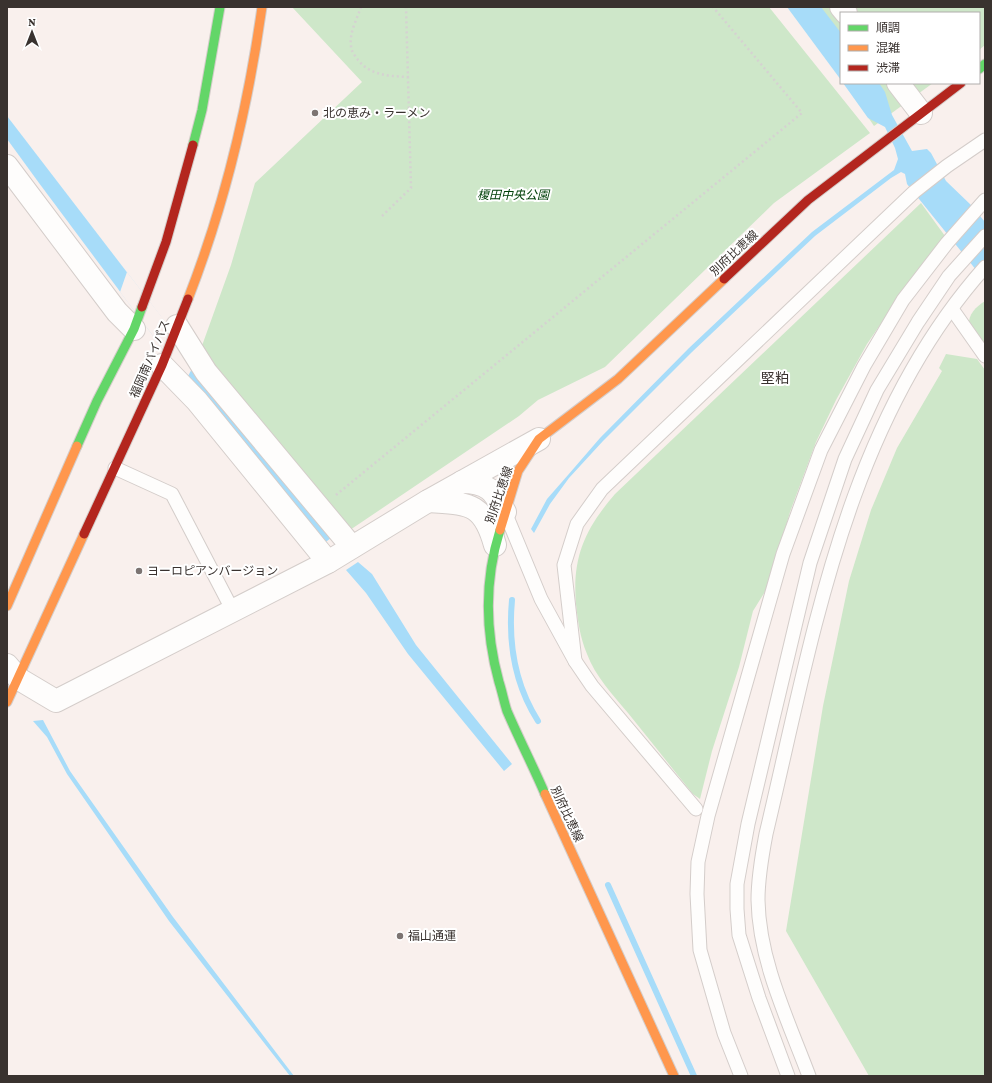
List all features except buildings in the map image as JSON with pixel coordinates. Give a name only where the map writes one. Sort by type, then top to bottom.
[{"type":"main road","points":[[7,606],[97,401],[134,328],[166,242],[202,110],[220,7]]},
{"type":"main road","name":"福岡南バイパス","points":[[7,702],[13,672],[115,468],[162,365],[205,256],[230,171],[254,63],[262,7]]},
{"type":"main road","name":"別府比恵線","points":[[674,1076],[507,710],[492,656],[488,628],[488,598],[495,545],[518,471],[539,439],[618,379],[808,200],[960,84]]},
{"type":"street","points":[[898,84],[915,118]]},
{"type":"street","points":[[7,166],[117,312],[134,328]]},
{"type":"street","points":[[177,326],[206,372],[352,547]]},
{"type":"street","points":[[162,365],[197,401],[328,562]]},
{"type":"street","points":[[13,672],[56,701],[328,562],[462,482],[539,439]]},
{"type":"street","points":[[462,482],[474,482],[489,488],[497,496],[505,512]]},
{"type":"street","points":[[428,502],[466,505],[477,509],[484,516],[490,528],[495,545]]},
{"type":"lane","points":[[575,661],[564,565],[577,524],[602,489],[914,192],[947,166],[985,140]]},
{"type":"lane","points":[[741,1076],[724,1033],[700,950],[697,894],[698,862],[708,816],[783,554],[821,450],[864,366],[903,300],[947,244],[984,201]]},
{"type":"lane","points":[[788,1076],[759,998],[739,934],[737,884],[748,824],[810,563],[845,459],[877,390],[918,322],[949,276],[985,236]]},
{"type":"lane","points":[[809,1076],[778,995],[768,961],[762,931],[758,900],[760,868],[766,834],[816,621],[845,521],[864,467],[895,400],[935,333],[966,289],[985,267]]},
{"type":"lane","points":[[952,309],[985,356]]},
{"type":"lane","points":[[115,468],[172,494],[233,611]]},
{"type":"lane","points":[[505,512],[541,599],[575,661],[592,686],[696,809]]},
{"type":"path","points":[[361,7],[351,35],[350,47],[353,53],[363,67],[376,74],[409,77]]},
{"type":"path","points":[[382,216],[411,188],[406,7]]},
{"type":"path","points":[[320,508],[802,113],[713,7]]},
{"type":"green space","name":"榎田中央公園","points":[[292,7],[769,7],[870,133],[774,203],[605,367],[538,400],[519,416],[347,532],[199,354],[231,265],[255,183],[362,82]]},
{"type":"green space","points":[[797,7],[985,7],[985,45],[980,49],[980,12],[840,12],[840,74]]},
{"type":"green space","points":[[846,84],[932,84],[874,126]]},
{"type":"green space","points":[[921,203],[945,236],[912,278],[867,344],[836,400],[816,442],[790,512],[769,585],[753,611],[739,667],[712,751],[700,799],[693,794],[611,692],[590,662],[581,635],[576,604],[576,572],[583,544],[596,519],[615,494]]},
{"type":"green space","points":[[985,301],[985,353],[969,325],[969,321],[973,311]]},
{"type":"green space","points":[[946,354],[977,359],[985,370],[985,1076],[869,1076],[786,931],[823,706],[849,581],[871,510],[897,448],[942,371],[939,368]]},
{"type":"water","points":[[787,7],[821,7],[840,32],[840,79]]},
{"type":"water","points":[[844,84],[880,84],[885,92],[892,115],[912,151],[927,149],[931,153],[946,181],[971,205],[985,222],[985,281],[907,184],[905,174],[901,172],[815,236],[692,352],[603,441],[569,478],[550,504],[534,533],[531,529],[547,499],[600,438],[689,348],[812,232],[894,170],[898,159],[895,148],[885,127],[868,118]]},
{"type":"water","points":[[7,116],[331,538],[323,544],[186,380],[7,139]]},
{"type":"water","points":[[358,562],[372,574],[416,645],[512,764],[504,771],[408,654],[366,593],[346,570]]},
{"type":"water","points":[[43,720],[70,771],[173,917],[294,1076],[290,1076],[169,921],[67,774],[47,737],[33,721]]},
{"type":"pier","points":[[127,272],[196,361],[186,380],[120,292]]},
{"type":"waterway","points":[[512,600],[511,632],[515,663],[524,693],[538,721]]},
{"type":"waterway","points":[[608,885],[694,1076]]},
{"type":"traffic: fast","points":[[193,145],[202,110],[220,7]]},
{"type":"traffic: fast","points":[[980,68],[985,64]]},
{"type":"traffic: fast","points":[[77,446],[97,401],[134,329],[142,307]]},
{"type":"traffic: fast","points":[[500,530],[491,568],[488,606],[494,663],[507,711],[545,794]]},
{"type":"traffic: slow","points":[[188,299],[213,227],[234,155],[250,81],[262,7]]},
{"type":"traffic: slow","points":[[500,530],[518,471],[539,439],[618,379],[724,279]]},
{"type":"traffic: slow","points":[[7,606],[77,446]]},
{"type":"traffic: slow","points":[[7,702],[84,534]]},
{"type":"traffic: slow","points":[[545,794],[674,1076]]},
{"type":"traffic: jam","points":[[724,279],[808,200],[960,84]]},
{"type":"traffic: jam","points":[[142,307],[166,242],[193,145]]},
{"type":"traffic: jam","points":[[84,534],[162,365],[188,299]]},
{"type":"place","name":"北の恵み・ラーメン","points":[[315,113]]},
{"type":"place","name":"ヨーロピアンバージョン","points":[[139,571]]},
{"type":"place","name":"福山通運","points":[[400,936]]},
{"type":"district","name":"堅粕","points":[[775,378]]}]
